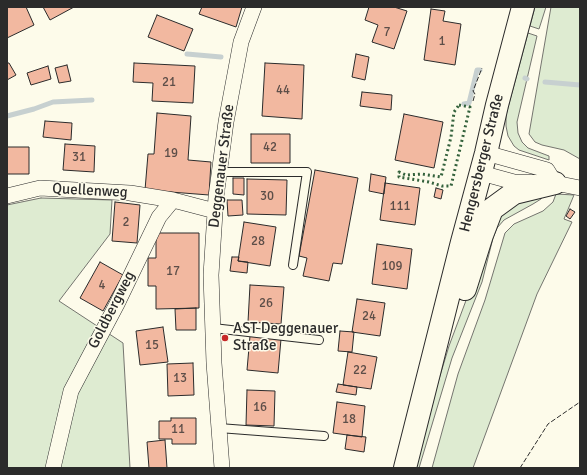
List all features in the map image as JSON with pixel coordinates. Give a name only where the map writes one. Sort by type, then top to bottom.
[{"type":"main road","name":"Hengersberger Straße","points":[[405,468],[523,7]]},
{"type":"main road","name":"Hengersberger Straße","points":[[442,320],[460,302],[482,234],[492,209],[514,193],[555,183]]},
{"type":"street","name":"Deggenauer Straße","points":[[222,468],[211,275],[215,211],[226,122],[241,42],[254,7]]},
{"type":"street","points":[[484,163],[547,170],[555,183]]},
{"type":"street","points":[[484,163],[514,182],[555,183],[580,188]]},
{"type":"street","name":"Quellenweg","points":[[7,196],[40,188],[130,193],[173,200]]},
{"type":"street","points":[[173,200],[215,211]]},
{"type":"street","name":"Goldbergweg","points":[[53,468],[71,391],[117,304],[159,217],[173,200]]},
{"type":"lane","points":[[219,172],[307,172],[292,265]]},
{"type":"lane","points":[[213,328],[319,340]]},
{"type":"lane","points":[[219,428],[324,436]]},
{"type":"green space","points":[[535,7],[546,7],[539,29],[530,26]]},
{"type":"green space","points":[[551,7],[580,7],[580,159],[564,150],[535,142],[529,134]]},
{"type":"green space","points":[[528,33],[537,36],[517,122],[518,133],[522,142],[528,148],[549,156],[549,160],[519,150],[514,146],[508,136],[506,126],[506,115]]},
{"type":"green space","points":[[556,194],[574,195],[564,219],[572,222],[537,294],[473,468],[432,468],[458,374],[485,300],[505,233],[514,224],[543,211],[553,202]]},
{"type":"green space","points":[[544,195],[533,204],[504,220],[497,228],[482,282],[452,358],[419,468],[412,468],[449,346],[474,279],[490,225],[514,203]]},
{"type":"green space","points":[[41,198],[112,200],[110,234],[59,301],[123,343],[130,468],[7,468],[7,205]]},
{"type":"building","points":[[7,7],[26,7],[34,25],[7,38]]},
{"type":"building","points":[[43,7],[74,7],[50,20]]},
{"type":"building","points":[[202,7],[242,7],[236,27],[199,14]]},
{"type":"building","points":[[369,7],[394,7],[407,11],[394,49],[372,42],[378,25],[365,20]]},
{"type":"building","points":[[431,9],[445,11],[443,21],[461,24],[455,65],[424,60]]},
{"type":"building","points":[[157,15],[193,29],[184,51],[148,37]]},
{"type":"building","points":[[356,54],[369,57],[365,80],[352,77]]},
{"type":"building","points":[[7,63],[9,63],[16,75],[7,80]]},
{"type":"building","points":[[134,63],[195,66],[193,103],[152,101],[153,83],[133,82]]},
{"type":"building","points":[[265,63],[304,65],[302,119],[262,116]]},
{"type":"building","points":[[67,65],[71,81],[59,83],[55,68]]},
{"type":"building","points":[[48,66],[51,79],[31,85],[27,73]]},
{"type":"building","points":[[362,92],[392,95],[391,110],[360,106]]},
{"type":"building","points":[[157,113],[191,116],[188,160],[211,162],[209,195],[145,190],[148,154],[154,154]]},
{"type":"building","points":[[404,114],[443,122],[434,168],[395,160]]},
{"type":"building","points":[[45,121],[72,123],[71,140],[43,137]]},
{"type":"building","points":[[251,134],[290,134],[290,163],[251,163]]},
{"type":"building","points":[[65,144],[95,146],[94,172],[63,170]]},
{"type":"building","points":[[7,147],[29,147],[29,174],[7,174]]},
{"type":"building","points":[[315,170],[358,178],[342,264],[333,263],[329,281],[303,276],[307,258],[299,256]]},
{"type":"building","points":[[371,174],[386,177],[384,194],[369,191]]},
{"type":"building","points":[[233,178],[244,178],[244,195],[233,194]]},
{"type":"building","points":[[247,179],[287,180],[286,215],[247,214]]},
{"type":"building","points":[[385,183],[420,188],[415,225],[380,220]]},
{"type":"building","points":[[436,188],[443,190],[441,199],[434,197]]},
{"type":"building","points":[[227,200],[242,200],[243,215],[228,216]]},
{"type":"building","points":[[115,202],[140,205],[137,243],[112,241]]},
{"type":"building","points":[[570,209],[575,212],[570,219],[566,216]]},
{"type":"building","points":[[244,222],[276,227],[270,266],[238,261]]},
{"type":"building","points":[[156,233],[199,233],[199,308],[156,309],[156,286],[148,286],[148,258],[156,258]]},
{"type":"building","points":[[377,244],[412,249],[407,289],[372,284]]},
{"type":"building","points":[[232,257],[239,257],[238,261],[248,262],[247,273],[230,271]]},
{"type":"building","points":[[100,262],[123,275],[103,311],[80,298]]},
{"type":"building","points":[[250,285],[284,287],[281,324],[248,322]]},
{"type":"building","points":[[357,299],[385,303],[380,336],[352,332]]},
{"type":"building","points":[[196,308],[196,330],[176,330],[175,309]]},
{"type":"building","points":[[163,327],[168,362],[140,365],[136,331]]},
{"type":"building","points":[[340,331],[354,332],[352,352],[338,351]]},
{"type":"building","points":[[250,336],[281,339],[278,373],[247,370]]},
{"type":"building","points":[[348,352],[377,357],[371,389],[343,385]]},
{"type":"building","points":[[193,363],[194,395],[168,396],[167,364]]},
{"type":"building","points":[[338,384],[357,387],[356,395],[336,392]]},
{"type":"building","points":[[247,390],[275,391],[274,426],[246,425]]},
{"type":"building","points":[[337,402],[365,406],[362,437],[333,433]]},
{"type":"building","points":[[171,418],[196,418],[196,444],[172,444],[172,439],[159,439],[159,421],[171,421]]},
{"type":"building","points":[[347,435],[366,437],[364,452],[345,449]]},
{"type":"building","points":[[165,440],[167,468],[149,468],[147,442]]},
{"type":"waterway","points":[[187,54],[221,57]]},
{"type":"waterway","points":[[464,104],[469,103],[477,70],[480,70]]},
{"type":"waterway","points":[[545,82],[580,85]]},
{"type":"waterway","points":[[7,116],[53,102],[92,100]]},
{"type":"hedge","points":[[459,105],[470,107],[451,186],[442,186],[429,182],[399,177],[399,172],[406,175],[422,174],[441,177],[451,137],[454,112],[459,105]]},
{"type":"fence","points":[[473,101],[475,94],[473,91],[482,68]]},
{"type":"fence","points":[[520,468],[548,424],[580,402]]},
{"type":"place","name":"AST Deggenauer Straße","points":[[225,338]]}]
